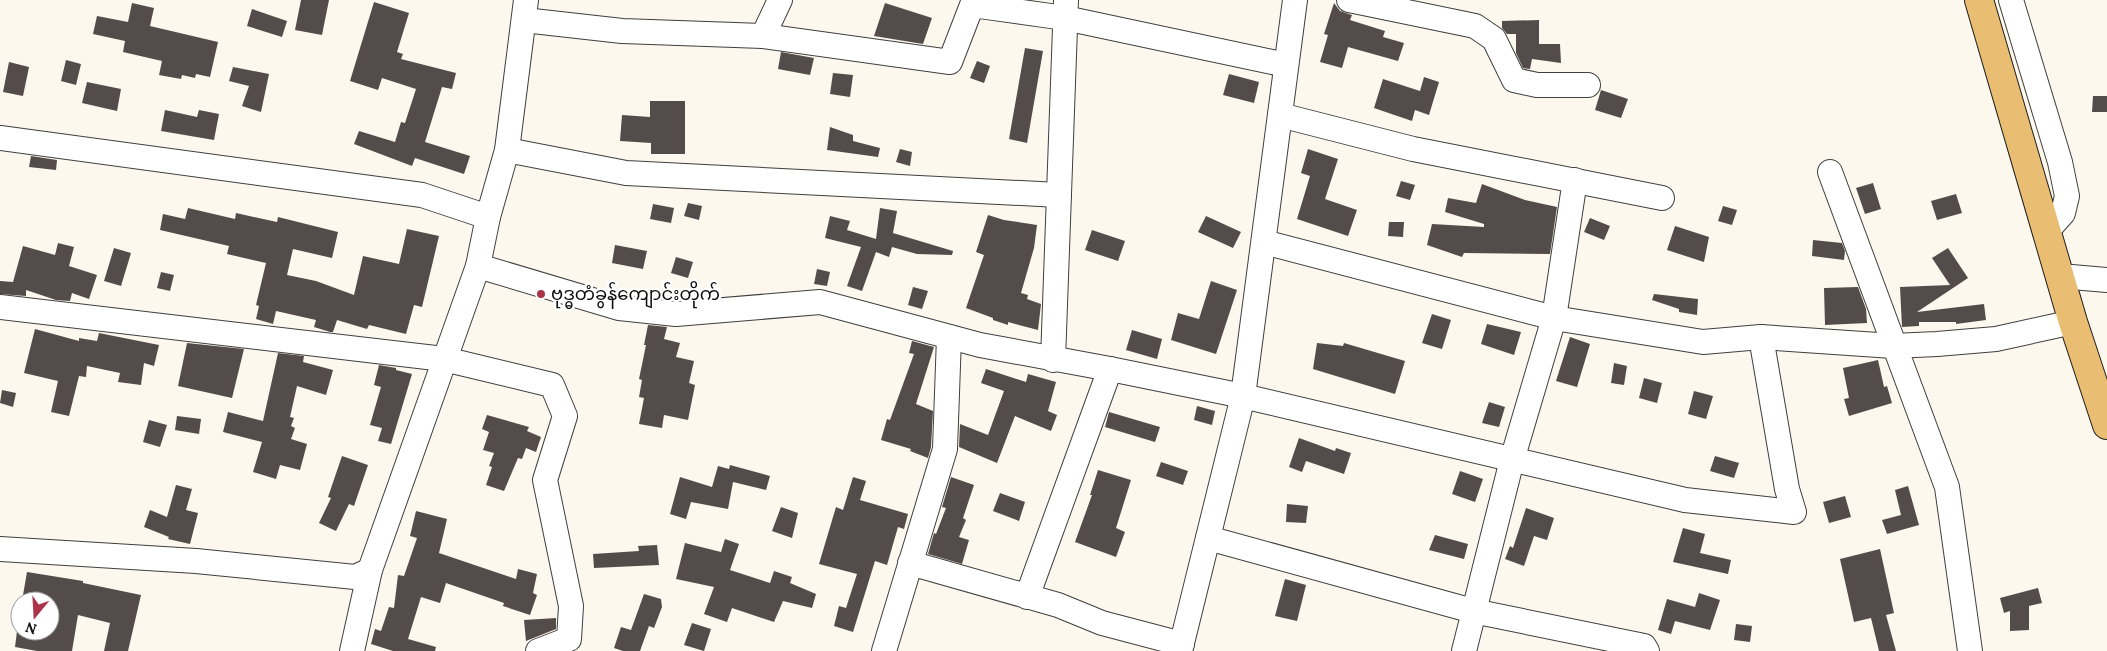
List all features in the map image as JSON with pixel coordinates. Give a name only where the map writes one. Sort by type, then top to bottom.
[{"type":"main road","points":[[1979,0],[2073,322],[2107,425]]},
{"type":"street","points":[[763,36],[780,0]]},
{"type":"street","points":[[910,563],[1058,605],[1102,622],[1181,648],[1244,396],[1295,0]]},
{"type":"street","points":[[1349,0],[1475,26],[1494,39],[1514,80],[1537,85],[1588,85]]},
{"type":"street","points":[[2011,0],[2060,162],[2067,196],[2064,213],[2047,232]]},
{"type":"street","points":[[352,651],[370,570],[478,266],[488,217],[507,150],[525,10],[622,31],[763,36],[950,62],[972,4],[1066,9],[1286,65]]},
{"type":"street","points":[[1052,360],[1066,9]]},
{"type":"street","points":[[2004,86],[2035,80]]},
{"type":"street","points":[[1280,115],[1413,149],[1662,198]]},
{"type":"street","points":[[0,138],[422,195],[488,217]]},
{"type":"street","points":[[507,150],[626,173],[1059,195]]},
{"type":"street","points":[[1830,172],[1893,346],[1947,487],[1970,651]]},
{"type":"street","points":[[1464,651],[1512,460],[1554,318],[1576,180]]},
{"type":"street","points":[[1264,242],[1554,318],[1703,342],[1761,337],[1893,346],[1996,339],[2073,322]]},
{"type":"street","points":[[478,266],[619,308],[676,314],[820,302],[980,346],[1110,369],[1244,396],[1685,500],[1794,512],[1787,488],[1761,337]]},
{"type":"street","points":[[2060,276],[2107,280]]},
{"type":"street","points":[[0,307],[444,359],[552,385],[565,416],[545,480],[571,606],[568,639],[538,651]]},
{"type":"street","points":[[884,651],[945,449],[949,337]]},
{"type":"street","points":[[1026,597],[1110,369]]},
{"type":"street","points":[[1208,538],[1473,610],[1644,646],[1647,651]]},
{"type":"street","points":[[0,549],[196,561],[355,577],[370,570]]},
{"type":"building","points":[[301,0],[329,0],[322,35],[295,30]]},
{"type":"building","points":[[374,2],[409,13],[397,52],[403,54],[401,59],[456,73],[452,89],[442,87],[425,142],[470,156],[464,174],[415,158],[412,166],[354,144],[359,131],[395,142],[401,122],[405,123],[416,89],[382,78],[378,90],[350,81]]},
{"type":"building","points":[[132,3],[154,8],[150,26],[218,42],[210,77],[196,74],[195,78],[182,75],[181,79],[159,75],[162,61],[123,52],[125,41],[93,34],[97,16],[128,22]]},
{"type":"building","points":[[885,3],[932,18],[923,44],[874,36]]},
{"type":"building","points":[[1334,3],[1340,11],[1352,15],[1350,20],[1385,31],[1383,37],[1404,43],[1398,61],[1348,47],[1342,68],[1320,62],[1328,35],[1324,34]]},
{"type":"building","points":[[252,9],[287,21],[282,37],[247,26]]},
{"type":"building","points":[[1539,20],[1539,44],[1560,44],[1561,63],[1532,59],[1530,69],[1523,68],[1516,53],[1516,34],[1507,34],[1502,28],[1502,21]]},
{"type":"building","points":[[1025,48],[1043,51],[1027,143],[1009,139]]},
{"type":"building","points":[[781,52],[814,58],[810,75],[778,69]]},
{"type":"building","points":[[66,60],[81,64],[76,85],[61,81]]},
{"type":"building","points":[[977,61],[990,66],[984,83],[970,78]]},
{"type":"building","points":[[9,62],[29,67],[23,96],[3,92]]},
{"type":"building","points":[[233,67],[269,74],[261,112],[242,106],[249,86],[229,81]]},
{"type":"building","points":[[833,73],[853,75],[850,97],[830,94]]},
{"type":"building","points":[[1229,74],[1259,82],[1254,103],[1223,95]]},
{"type":"building","points":[[1424,77],[1439,82],[1429,115],[1415,110],[1412,121],[1374,108],[1383,79],[1420,91]]},
{"type":"building","points":[[87,82],[121,89],[117,111],[82,103]]},
{"type":"building","points":[[1601,90],[1628,99],[1621,118],[1595,110]]},
{"type":"building","points":[[2093,96],[2107,96],[2107,112],[2092,112]]},
{"type":"building","points":[[650,101],[685,101],[685,154],[651,154],[651,143],[620,141],[622,115],[650,117]]},
{"type":"building","points":[[165,110],[197,117],[199,110],[219,114],[214,140],[161,131]]},
{"type":"building","points":[[830,127],[853,135],[853,141],[880,148],[878,157],[827,150]]},
{"type":"building","points":[[900,149],[912,152],[910,166],[896,162]]},
{"type":"building","points":[[1308,149],[1338,159],[1325,199],[1357,210],[1348,236],[1297,219],[1310,176],[1301,173]]},
{"type":"building","points":[[31,156],[57,160],[56,170],[29,167]]},
{"type":"building","points":[[1401,181],[1415,185],[1410,200],[1396,196]]},
{"type":"building","points":[[1873,183],[1881,209],[1865,214],[1856,188]]},
{"type":"building","points":[[1482,184],[1525,200],[1557,207],[1550,254],[1464,253],[1462,257],[1427,245],[1432,224],[1484,227],[1484,224],[1445,212],[1448,198],[1476,203]]},
{"type":"building","points":[[1956,194],[1962,213],[1937,220],[1931,201]]},
{"type":"building","points":[[688,203],[702,206],[699,220],[684,216]]},
{"type":"building","points":[[653,204],[674,208],[671,223],[650,219]]},
{"type":"building","points":[[1723,206],[1737,210],[1732,225],[1718,221]]},
{"type":"building","points":[[188,208],[235,219],[236,213],[277,222],[278,217],[338,232],[332,258],[293,249],[287,275],[316,281],[354,295],[363,256],[399,264],[407,229],[439,236],[422,307],[414,305],[406,334],[369,325],[367,329],[337,320],[333,332],[330,332],[314,327],[316,320],[276,311],[273,324],[256,319],[259,306],[256,305],[266,263],[227,254],[229,246],[160,230],[163,214],[185,219]]},
{"type":"building","points":[[880,208],[897,211],[893,233],[953,251],[952,255],[917,254],[892,247],[889,257],[876,252],[862,291],[847,286],[861,247],[825,238],[830,216],[850,221],[847,230],[876,239]]},
{"type":"building","points":[[988,215],[1004,220],[1037,225],[1034,248],[1021,293],[1028,295],[1027,299],[1041,304],[1038,330],[1008,322],[1008,325],[966,308],[984,255],[976,252]]},
{"type":"building","points":[[1206,216],[1241,232],[1233,248],[1198,232]]},
{"type":"building","points":[[1590,218],[1610,226],[1604,240],[1584,232]]},
{"type":"building","points":[[1389,222],[1404,222],[1403,237],[1388,236]]},
{"type":"building","points":[[1675,226],[1709,237],[1704,262],[1667,250]]},
{"type":"building","points":[[1092,230],[1125,241],[1118,261],[1085,250]]},
{"type":"building","points":[[1813,240],[1842,243],[1845,251],[1844,260],[1812,256]]},
{"type":"building","points":[[58,243],[74,247],[69,266],[97,275],[89,299],[72,293],[70,301],[56,300],[26,290],[26,296],[0,294],[0,281],[13,282],[23,246],[55,255]]},
{"type":"building","points":[[615,245],[647,251],[643,269],[612,263]]},
{"type":"building","points":[[114,248],[131,253],[121,286],[104,281]]},
{"type":"building","points":[[1948,248],[1968,278],[1917,312],[1984,304],[1986,320],[1956,324],[1956,322],[1919,322],[1919,326],[1902,327],[1900,287],[1950,285],[1932,258]]},
{"type":"building","points":[[676,257],[693,262],[688,278],[671,273]]},
{"type":"building","points":[[817,269],[830,272],[827,286],[814,284]]},
{"type":"building","points":[[161,272],[174,275],[170,291],[157,288]]},
{"type":"building","points":[[1211,281],[1237,290],[1216,354],[1171,340],[1178,313],[1199,319]]},
{"type":"building","points":[[913,287],[928,291],[922,309],[908,305]]},
{"type":"building","points":[[1858,287],[1866,309],[1867,323],[1825,325],[1824,288]]},
{"type":"building","points":[[1654,294],[1698,299],[1697,315],[1679,312],[1679,309],[1652,300]]},
{"type":"building","points":[[1432,314],[1451,320],[1442,349],[1422,343]]},
{"type":"building","points":[[1487,324],[1521,332],[1514,355],[1481,344]]},
{"type":"building","points":[[648,325],[667,327],[664,339],[680,343],[676,357],[694,361],[689,383],[695,385],[688,420],[664,415],[662,428],[639,424],[644,398],[639,397],[642,380],[639,379]]},
{"type":"building","points":[[35,329],[79,341],[79,338],[97,341],[99,333],[159,345],[154,366],[144,363],[141,385],[118,382],[120,373],[87,366],[86,377],[79,376],[69,416],[51,412],[58,381],[24,373]]},
{"type":"building","points":[[1132,330],[1162,339],[1157,359],[1126,350]]},
{"type":"building","points":[[1570,337],[1590,344],[1577,387],[1556,381]]},
{"type":"building","points":[[912,341],[934,347],[916,404],[933,411],[931,447],[928,458],[910,451],[911,449],[881,440],[887,419],[890,420],[914,354],[909,353]]},
{"type":"building","points":[[187,343],[244,349],[232,398],[178,386]]},
{"type":"building","points":[[1317,343],[1343,346],[1344,343],[1405,361],[1395,394],[1313,369]]},
{"type":"building","points":[[278,353],[304,356],[303,362],[333,370],[326,395],[297,386],[290,417],[294,418],[291,426],[295,428],[291,439],[307,444],[300,470],[280,465],[276,479],[253,472],[262,442],[223,432],[228,412],[263,421]]},
{"type":"building","points":[[1878,360],[1884,387],[1887,386],[1892,403],[1849,416],[1844,399],[1849,398],[1843,368]]},
{"type":"building","points":[[1614,363],[1627,366],[1624,385],[1611,383]]},
{"type":"building","points":[[379,365],[396,368],[396,370],[412,374],[391,444],[378,441],[382,428],[370,425],[381,387],[374,385]]},
{"type":"building","points":[[986,369],[1026,382],[1028,374],[1056,382],[1048,411],[1057,415],[1051,431],[1015,416],[997,463],[959,447],[960,424],[988,435],[1004,391],[981,383]]},
{"type":"building","points":[[1644,378],[1662,383],[1657,403],[1639,398]]},
{"type":"building","points":[[2,390],[16,393],[13,407],[0,403]]},
{"type":"building","points":[[1694,391],[1713,396],[1706,419],[1688,414]]},
{"type":"building","points":[[1489,402],[1505,407],[1499,427],[1482,423]]},
{"type":"building","points":[[1197,406],[1215,411],[1212,425],[1194,420]]},
{"type":"building","points":[[1109,412],[1160,427],[1155,442],[1105,427]]},
{"type":"building","points":[[487,415],[529,427],[527,431],[541,437],[536,452],[526,448],[522,459],[518,458],[504,491],[486,485],[492,467],[489,466],[494,453],[483,450],[489,432],[482,429]]},
{"type":"building","points":[[177,416],[201,419],[199,434],[175,430]]},
{"type":"building","points":[[149,420],[167,425],[160,447],[143,442]]},
{"type":"building","points":[[1299,438],[1335,451],[1336,448],[1351,453],[1344,474],[1306,461],[1302,472],[1289,467]]},
{"type":"building","points":[[342,456],[368,465],[354,506],[349,504],[336,531],[319,523],[331,498],[328,497]]},
{"type":"building","points":[[1715,456],[1739,463],[1734,478],[1710,471]]},
{"type":"building","points":[[1161,462],[1188,471],[1183,485],[1156,476]]},
{"type":"building","points":[[730,465],[770,476],[766,490],[733,482],[728,509],[691,502],[686,519],[670,514],[680,477],[712,487],[718,466],[729,469]]},
{"type":"building","points":[[1098,470],[1131,480],[1116,528],[1125,532],[1116,557],[1075,542],[1092,495],[1090,495]]},
{"type":"building","points":[[1460,471],[1483,479],[1475,502],[1452,494]]},
{"type":"building","points":[[853,477],[866,481],[860,500],[908,514],[904,529],[898,527],[887,565],[875,561],[853,632],[834,626],[839,606],[846,608],[857,574],[819,564],[836,507],[843,510]]},
{"type":"building","points":[[951,477],[974,485],[963,518],[966,520],[959,537],[969,540],[962,564],[928,554],[934,533],[936,534],[946,508],[942,507]]},
{"type":"building","points":[[176,485],[192,489],[186,510],[198,513],[190,544],[168,539],[169,537],[144,527],[150,510],[167,517]]},
{"type":"building","points":[[1908,486],[1919,525],[1887,534],[1882,520],[1901,515],[1895,490]]},
{"type":"building","points":[[1000,493],[1025,502],[1019,521],[993,511]]},
{"type":"building","points":[[1845,496],[1851,517],[1829,523],[1823,502]]},
{"type":"building","points":[[1287,504],[1308,506],[1306,523],[1286,522]]},
{"type":"building","points":[[781,507],[798,513],[792,538],[772,531]]},
{"type":"building","points":[[1526,508],[1554,518],[1547,540],[1534,536],[1524,566],[1505,559],[1510,546],[1513,548]]},
{"type":"building","points":[[416,511],[447,519],[439,553],[516,579],[518,569],[537,574],[533,593],[537,595],[530,615],[503,606],[504,603],[446,583],[440,603],[421,597],[408,639],[436,647],[435,651],[393,651],[371,644],[375,629],[381,631],[389,607],[394,608],[398,575],[404,576],[417,538],[410,536]]},
{"type":"building","points":[[1683,528],[1705,534],[1700,553],[1731,560],[1728,574],[1673,562]]},
{"type":"building","points":[[1435,535],[1468,544],[1464,559],[1429,550]]},
{"type":"building","points":[[725,539],[739,544],[730,570],[770,583],[774,571],[792,577],[790,583],[816,594],[812,608],[783,601],[774,622],[732,608],[727,622],[704,614],[714,587],[676,579],[685,543],[721,552]]},
{"type":"building","points":[[657,545],[659,565],[594,568],[593,554],[639,551],[638,546]]},
{"type":"building","points":[[1880,549],[1894,613],[1886,615],[1896,651],[1879,651],[1871,618],[1854,622],[1840,559]]},
{"type":"building","points":[[27,572],[83,581],[83,583],[141,595],[128,651],[104,651],[110,623],[78,615],[72,651],[37,651],[15,647],[16,641],[60,641],[60,591],[24,591]]},
{"type":"building","points":[[1285,579],[1306,585],[1297,621],[1275,616]]},
{"type":"building","points":[[2038,588],[2042,603],[2029,606],[2029,630],[2010,631],[2010,611],[2004,613],[2000,598]]},
{"type":"building","points":[[1699,593],[1720,600],[1710,630],[1675,621],[1671,634],[1658,630],[1667,599],[1695,607]]},
{"type":"building","points":[[644,594],[661,599],[662,607],[654,628],[649,626],[640,651],[623,651],[614,648],[621,627],[631,630]]},
{"type":"building","points":[[556,618],[556,629],[526,641],[524,620]]},
{"type":"building","points":[[692,623],[711,629],[704,651],[684,645]]},
{"type":"building","points":[[1736,624],[1752,626],[1750,642],[1734,640]]},
{"type":"place","name":"ဗုဒ္ဓတံခွန်ကျောင်းတိုက်","points":[[541,294]]}]
